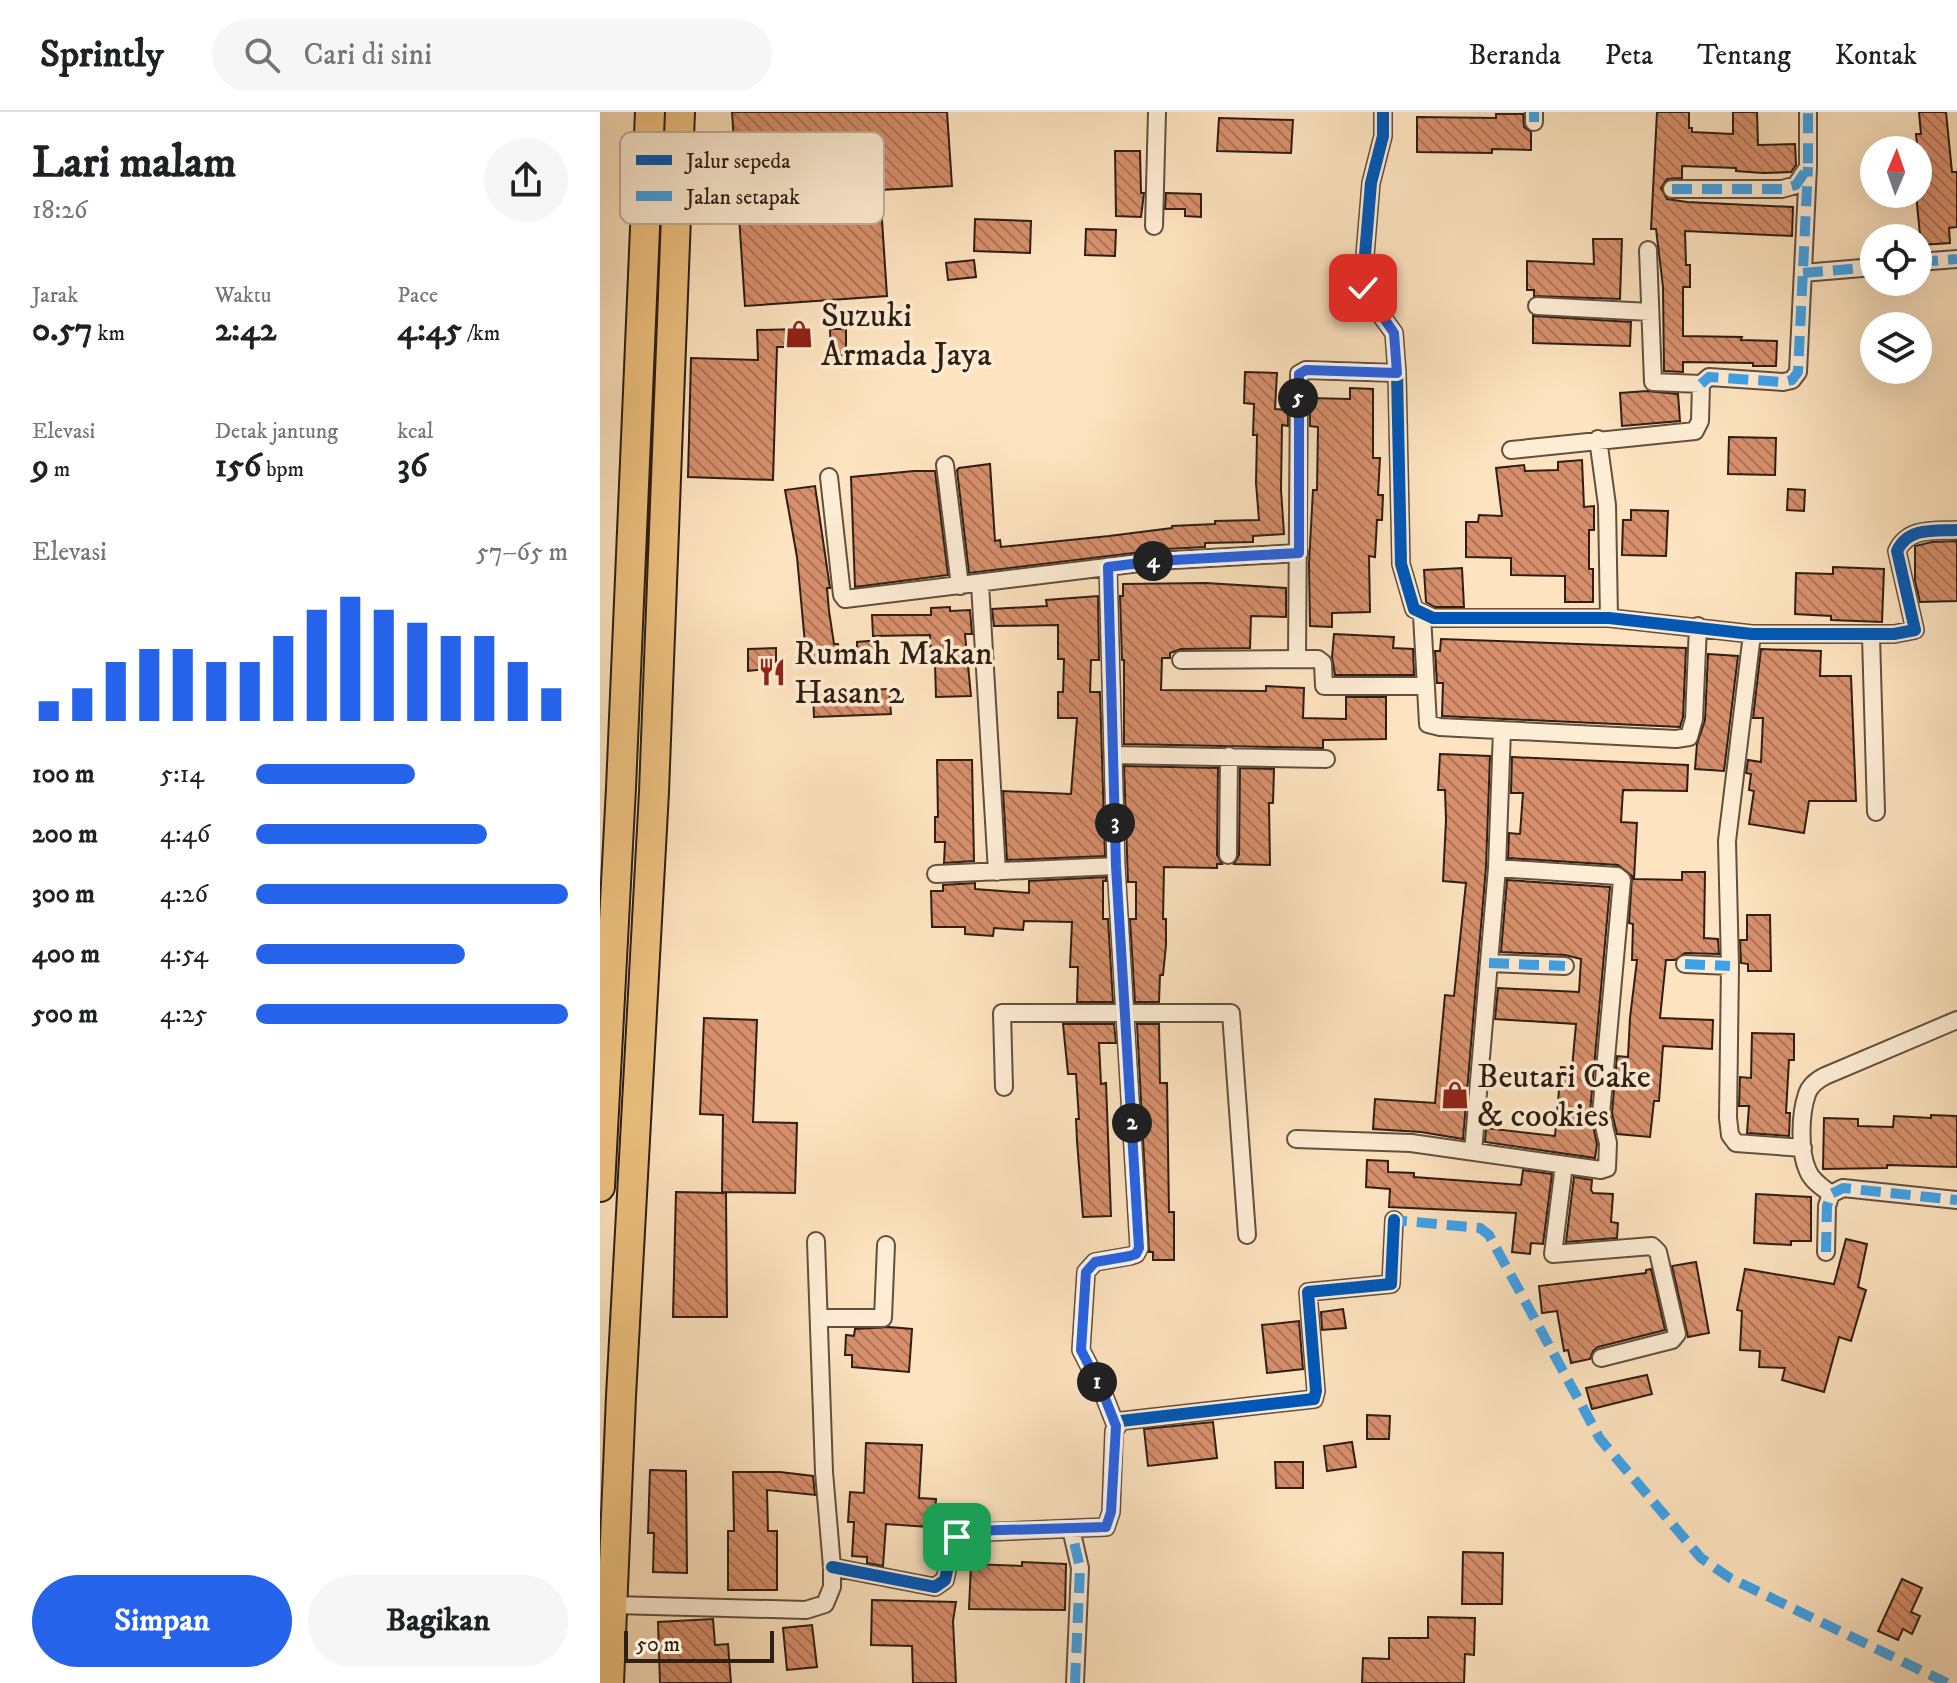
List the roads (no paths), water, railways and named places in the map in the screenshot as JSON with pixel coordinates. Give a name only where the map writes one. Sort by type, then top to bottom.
[{"type":"highway","points":[[649,132],[650,112]]},
{"type":"highway","points":[[679,132],[680,112]]},
{"type":"highway","points":[[600,1187],[645,224]]},
{"type":"highway","points":[[609,1683],[621,1396],[654,792],[676,224]]},
{"type":"highway","points":[[621,788],[654,792]]},
{"type":"street","points":[[1154,226],[1157,112]]},
{"type":"street","points":[[1383,112],[1383,136],[1371,183],[1363,279],[1366,295],[1394,333],[1401,564],[1410,601],[1422,615],[1433,618],[1609,618],[1752,634],[1871,636],[1915,630],[1897,551],[1902,540],[1912,533],[1957,530]]},
{"type":"street","points":[[1648,250],[1653,382],[1701,384],[1709,377],[1792,380],[1798,372],[1808,112]]},
{"type":"street","points":[[1672,189],[1782,189],[1796,185],[1808,167]]},
{"type":"street","points":[[1932,261],[1957,259]]},
{"type":"street","points":[[1803,273],[1860,268]]},
{"type":"street","points":[[1537,306],[1650,312]]},
{"type":"street","points":[[1297,659],[1299,374],[1306,370],[1397,373]]},
{"type":"street","points":[[1511,450],[1695,431],[1700,421],[1701,384]]},
{"type":"street","points":[[1598,439],[1607,505],[1609,618]]},
{"type":"street","points":[[945,465],[960,586]]},
{"type":"street","points":[[829,477],[843,598],[849,599],[1156,561],[1299,553]]},
{"type":"street","points":[[832,1567],[935,1587],[945,1580],[953,1542],[963,1533],[1106,1527],[1111,1512],[1116,1426],[1081,1350],[1086,1272],[1095,1262],[1130,1256],[1136,1254],[1139,1248],[1116,866],[1108,567]]},
{"type":"street","points":[[980,584],[997,872]]},
{"type":"street","points":[[1422,615],[1428,724],[1502,730],[1689,737],[1694,719],[1698,626]]},
{"type":"street","points":[[1752,634],[1727,841],[1730,966],[1728,1118],[1730,1135],[1741,1145],[1803,1148]]},
{"type":"street","points":[[1871,636],[1876,812]]},
{"type":"street","points":[[1181,660],[1322,661],[1324,686],[1425,686]]},
{"type":"street","points":[[1473,1152],[1497,868],[1502,730]]},
{"type":"street","points":[[1113,755],[1326,759]]},
{"type":"street","points":[[1228,855],[1229,756]]},
{"type":"street","points":[[936,874],[1116,866]]},
{"type":"street","points":[[1296,1139],[1411,1143],[1601,1170],[1607,1168],[1608,1143],[1601,1114],[1614,958],[1624,883],[1617,876],[1497,868]]},
{"type":"street","points":[[1489,963],[1565,966]]},
{"type":"street","points":[[1685,964],[1730,966]]},
{"type":"street","points":[[1004,1087],[1002,1013],[1231,1013],[1247,1235]]},
{"type":"street","points":[[1831,1194],[1808,1172],[1803,1148],[1807,1091],[1815,1081],[1957,1020]]},
{"type":"street","points":[[1564,1165],[1553,1254],[1652,1246],[1658,1252],[1677,1334],[1672,1340],[1601,1358]]},
{"type":"street","points":[[1826,1252],[1827,1206],[1831,1194],[1843,1188],[1957,1200]]},
{"type":"street","points":[[1116,1426],[1125,1419],[1314,1399],[1316,1391],[1308,1292],[1391,1284],[1394,1220]]},
{"type":"street","points":[[614,1605],[806,1610],[825,1604],[832,1587],[832,1567],[824,1472],[816,1241]]},
{"type":"street","points":[[820,1318],[883,1318],[886,1245]]},
{"type":"street","points":[[1071,1529],[1080,1568],[1075,1683]]},
{"type":"place","name":"Suzuki Armada Jaya","points":[[799,334]]},
{"type":"place","name":"Rumah Makan Hasan 2","points":[[772,672]]},
{"type":"place","name":"Beutari Cake & cookies","points":[[1455,1095]]}]
